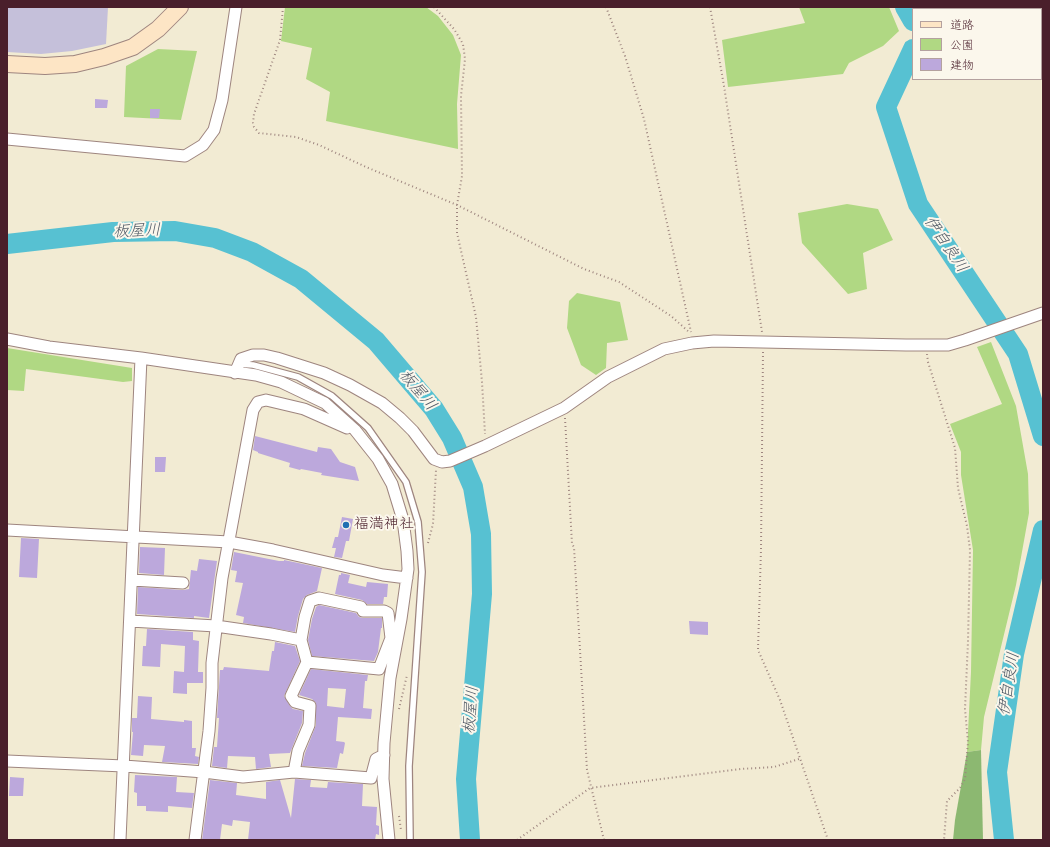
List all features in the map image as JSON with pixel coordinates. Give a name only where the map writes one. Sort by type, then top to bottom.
[{"type":"street","points":[[7,64],[45,66],[75,64],[104,57],[132,47],[158,29],[180,7]]},
{"type":"street","points":[[7,139],[185,156],[203,145],[214,130],[222,100],[236,7]]},
{"type":"street","points":[[236,368],[241,359],[246,356],[264,355],[292,362],[324,373],[382,403],[413,431],[434,459],[438,461],[450,461],[481,448],[564,408],[608,377],[664,349],[692,342],[764,341],[926,345],[948,344],[965,340],[1043,313]]},
{"type":"street","points":[[7,339],[49,347],[236,368],[281,382],[325,403],[355,430],[378,459],[392,484],[403,520],[407,551],[407,578],[394,638],[384,755],[383,779],[389,840]]},
{"type":"street","points":[[120,840],[141,358]]},
{"type":"street","points":[[195,840],[204,772],[212,688],[212,664],[222,578],[253,410],[258,402],[266,400],[304,409],[355,430]]},
{"type":"street","points":[[7,530],[229,542],[273,550],[383,575],[407,578]]},
{"type":"street","points":[[132,580],[183,583]]},
{"type":"street","points":[[294,772],[298,751],[309,725],[310,706],[295,702],[291,696],[307,662],[301,640],[310,600],[319,598],[361,607],[363,611],[388,613],[394,638],[379,669],[307,662]]},
{"type":"street","points":[[130,621],[216,626],[301,640]]},
{"type":"street","points":[[7,761],[124,766],[204,772],[243,777],[294,772],[371,778],[376,759],[384,755]]},
{"type":"lane","points":[[236,368],[254,365],[298,377],[332,396],[368,428],[406,482],[418,522],[422,572],[409,766],[410,840]]},
{"type":"path","points":[[283,7],[280,40],[254,114],[253,123],[259,134],[296,137],[319,145],[366,167],[457,205],[584,269],[619,282],[670,316],[691,334],[644,119],[625,56],[606,7]]},
{"type":"path","points":[[434,7],[454,29],[463,44],[465,59],[461,96],[462,176],[457,205],[457,232],[476,317],[482,382],[481,448]]},
{"type":"path","points":[[710,7],[764,341],[758,650],[780,700],[828,840]]},
{"type":"path","points":[[926,345],[928,362],[955,448],[958,488],[967,526],[970,550],[965,709],[968,742],[965,779],[960,788],[947,801],[944,840]]},
{"type":"path","points":[[564,408],[587,770],[590,788],[604,840]]},
{"type":"path","points":[[428,544],[432,524],[436,473],[434,459]]},
{"type":"path","points":[[398,712],[406,676],[415,664]]},
{"type":"path","points":[[517,840],[590,788],[741,769],[774,767],[799,759]]},
{"type":"shaded area","points":[[7,7],[108,7],[106,44],[72,51],[41,54],[7,52]]},
{"type":"green space","points":[[285,7],[426,7],[438,16],[453,35],[461,55],[457,104],[458,149],[326,121],[330,92],[306,79],[312,48],[281,41]]},
{"type":"green space","points":[[799,7],[889,7],[899,31],[883,46],[849,63],[843,74],[728,87],[722,40],[805,23]]},
{"type":"green space","points":[[1043,7],[1043,50],[1042,8],[1018,8]]},
{"type":"green space","points":[[158,49],[197,51],[181,120],[124,117],[126,66]]},
{"type":"green space","points":[[847,204],[878,209],[893,240],[863,253],[867,289],[848,294],[802,243],[798,213]]},
{"type":"green space","points":[[577,293],[620,302],[628,340],[607,343],[606,368],[596,375],[581,365],[567,328],[569,301]]},
{"type":"green space","points":[[991,342],[1016,406],[1028,474],[1029,513],[1016,585],[984,717],[981,750],[967,752],[971,672],[973,550],[961,475],[961,452],[950,424],[1002,404],[977,347]]},
{"type":"green space","points":[[7,348],[132,368],[132,381],[123,382],[26,369],[24,391],[7,390]]},
{"type":"green space","points":[[981,750],[983,840],[953,840],[967,752]]},
{"type":"building","points":[[95,99],[108,100],[107,108],[95,108]]},
{"type":"building","points":[[150,109],[160,109],[159,118],[150,118]]},
{"type":"building","points":[[255,436],[317,452],[318,447],[331,449],[340,462],[355,467],[359,481],[321,475],[322,473],[289,467],[290,463],[253,450]]},
{"type":"building","points":[[155,457],[166,457],[165,472],[155,472]]},
{"type":"building","points":[[342,517],[353,519],[349,541],[346,541],[342,558],[334,557],[336,548],[332,548],[335,537],[338,537]]},
{"type":"building","points":[[21,538],[39,539],[37,578],[19,577]]},
{"type":"building","points":[[140,547],[165,548],[164,575],[139,573]]},
{"type":"building","points":[[234,552],[322,568],[317,591],[307,595],[303,599],[295,632],[243,623],[244,617],[236,615],[243,583],[235,582],[237,571],[231,570]]},
{"type":"building","points":[[199,559],[217,561],[209,618],[137,614],[138,587],[183,590],[189,589],[191,570],[197,571]]},
{"type":"building","points":[[341,573],[350,575],[348,583],[366,587],[367,582],[388,584],[387,597],[384,597],[383,604],[367,604],[362,600],[335,594],[339,575],[341,575]]},
{"type":"building","points":[[319,605],[356,613],[359,617],[363,618],[382,618],[378,652],[374,661],[312,656],[308,640],[312,619],[316,607]]},
{"type":"building","points":[[689,621],[708,622],[708,635],[690,634]]},
{"type":"building","points":[[147,629],[193,632],[193,640],[199,641],[198,672],[203,672],[203,683],[187,683],[187,694],[173,693],[174,671],[184,672],[185,646],[161,644],[160,667],[142,666],[143,646],[146,646]]},
{"type":"building","points":[[275,642],[295,646],[300,661],[284,696],[293,709],[303,711],[302,723],[290,753],[269,754],[271,767],[256,769],[255,757],[228,756],[227,768],[212,766],[214,747],[217,747],[220,670],[223,670],[224,667],[269,671]]},
{"type":"building","points":[[311,669],[368,675],[367,681],[365,681],[363,708],[372,709],[371,719],[338,717],[336,741],[345,743],[343,754],[340,753],[337,768],[302,766],[305,753],[316,725],[316,703],[312,699],[299,695]],"holes":[[[328,688],[346,689],[344,708],[327,706]]]},
{"type":"building","points":[[138,696],[152,697],[151,719],[184,722],[184,720],[192,721],[192,748],[196,748],[195,756],[199,757],[198,764],[162,762],[165,746],[144,745],[143,756],[131,755],[133,732],[132,718],[137,718]]},
{"type":"building","points":[[135,775],[177,777],[176,792],[194,793],[192,808],[168,806],[168,812],[146,811],[146,806],[137,806],[137,793],[134,792]]},
{"type":"building","points":[[10,777],[24,778],[23,796],[9,796]]},
{"type":"building","points":[[295,779],[311,780],[310,787],[327,788],[328,782],[363,784],[362,806],[377,807],[376,825],[379,826],[379,835],[376,834],[375,840],[248,840],[250,822],[233,820],[232,826],[222,824],[220,840],[202,840],[210,780],[237,783],[236,795],[266,799],[266,782],[280,780],[291,818]]},
{"type":"waterway","name":"伊自良川","points":[[905,7],[912,19]]},
{"type":"waterway","name":"伊自良川","points":[[912,51],[886,107],[918,204],[1018,354],[1043,436]]},
{"type":"waterway","name":"板屋川","points":[[7,244],[113,232],[175,231],[215,238],[252,252],[301,279],[376,341],[434,409],[452,438],[473,487],[481,534],[482,594],[466,779],[470,840]]},
{"type":"waterway","name":"伊自良川","points":[[1004,840],[997,772],[1014,654],[1043,530]]},
{"type":"place","name":"福満神社","points":[[346,525]]}]
